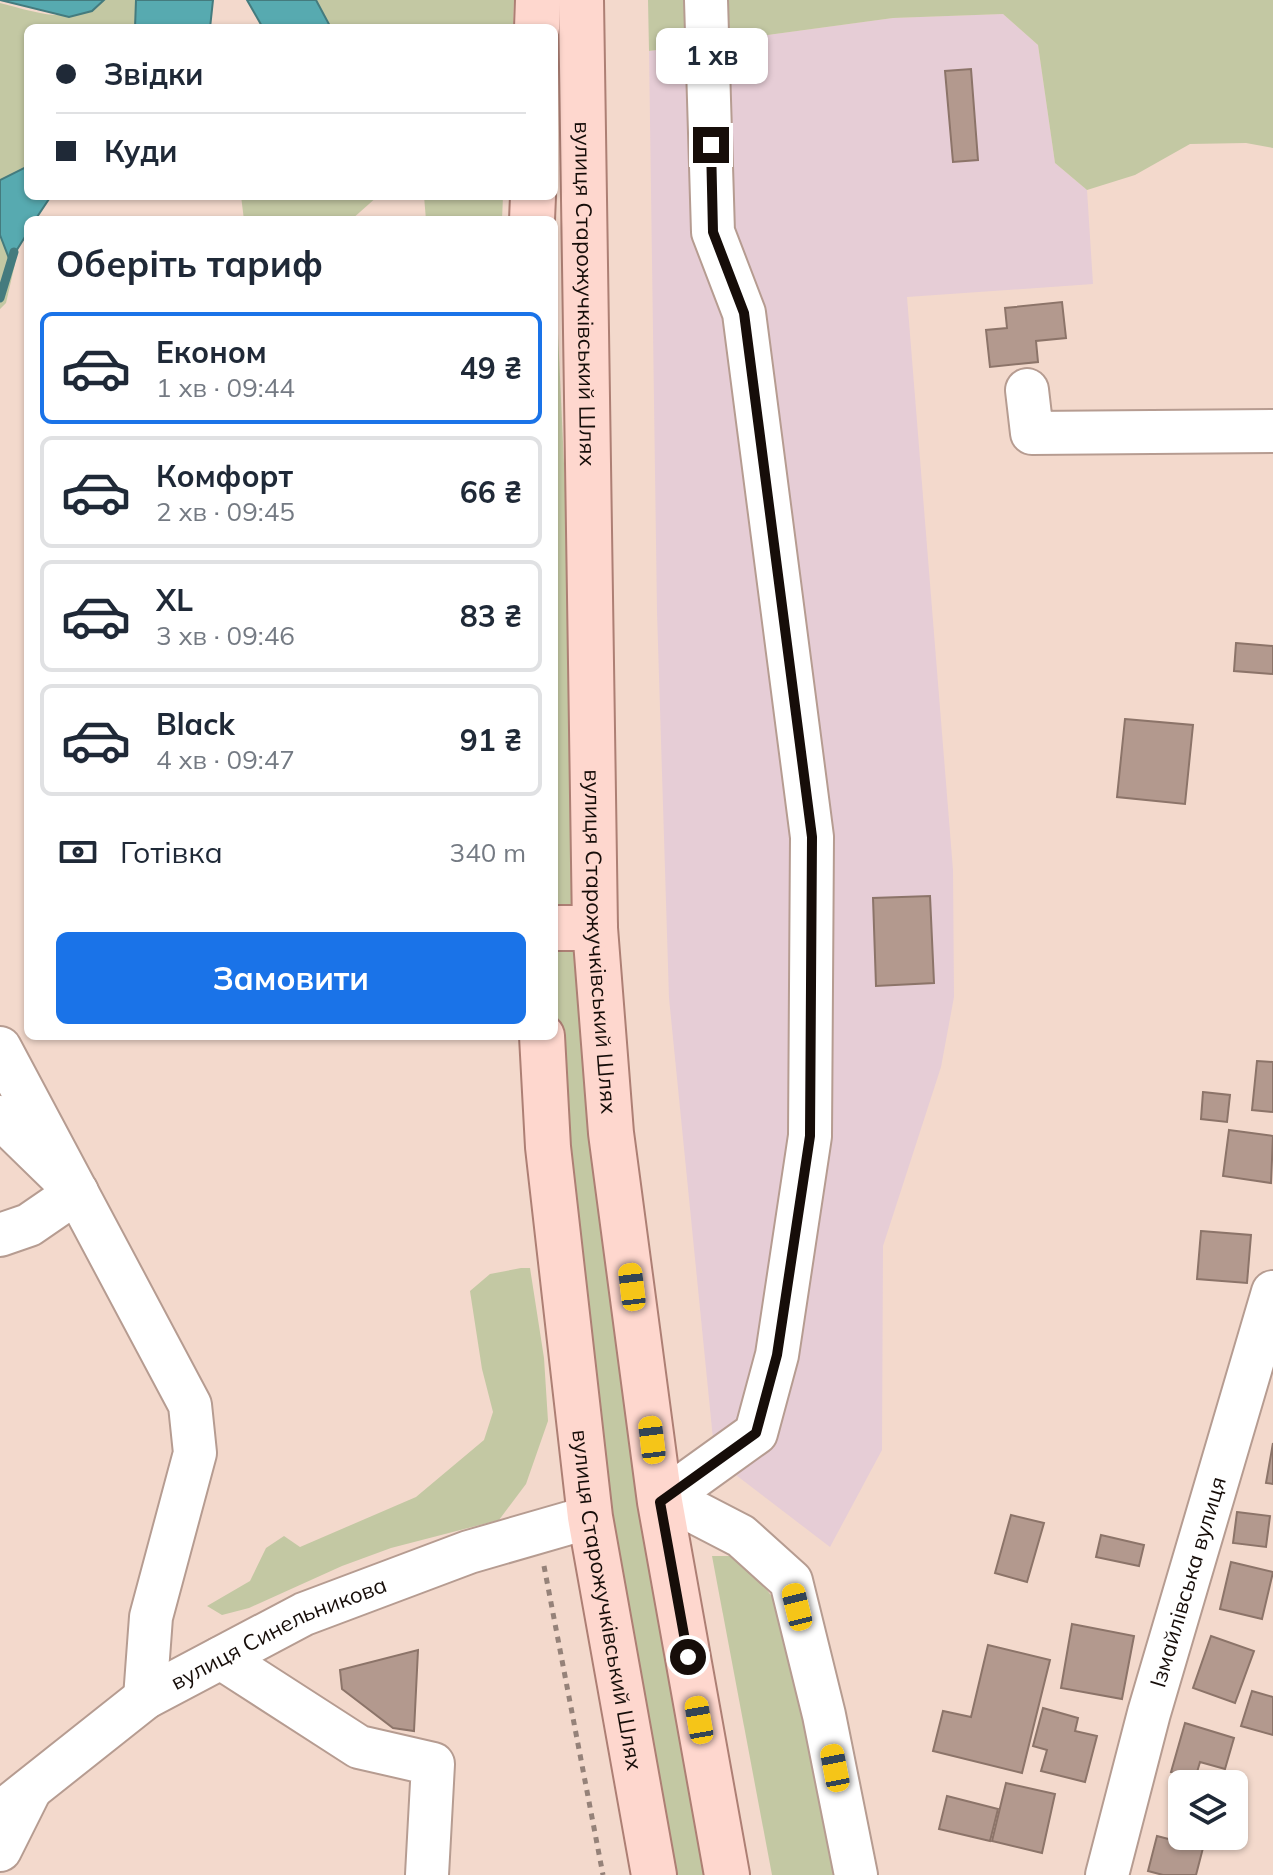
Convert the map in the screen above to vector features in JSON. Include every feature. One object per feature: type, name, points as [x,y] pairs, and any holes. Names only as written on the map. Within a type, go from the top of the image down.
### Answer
[{"type":"main road","points":[[537,24],[538,0]]},
{"type":"main road","name":"вулиця Старожучківський Шлях","points":[[581,0],[575,928],[611,1133],[660,1502],[727,1875]]},
{"type":"main road","name":"вулиця Старожучківський Шлях","points":[[542,1040],[548,1147],[590,1517],[654,1875]]},
{"type":"street","points":[[660,1502],[756,1433],[777,1355],[810,1136],[812,837],[744,313],[713,232],[706,0]]},
{"type":"street","points":[[1027,390],[1032,433],[1273,431]]},
{"type":"street","points":[[0,1048],[190,1405],[195,1453],[151,1617],[145,1698]]},
{"type":"street","points":[[0,1117],[77,1192]]},
{"type":"street","points":[[0,1235],[29,1225],[77,1192]]},
{"type":"street","name":"Ізмайлівська вулиця","points":[[1107,1875],[1149,1713],[1273,1292]]},
{"type":"street","points":[[660,1502],[685,1507],[741,1536],[791,1581],[824,1715],[856,1875]]},
{"type":"street","name":"вулиця Синельникова","points":[[16,1800],[145,1698],[304,1614],[469,1552],[590,1517]]},
{"type":"street","points":[[221,1658],[359,1747],[433,1764],[427,1875]]},
{"type":"street","points":[[0,1850],[16,1800]]},
{"type":"path","points":[[537,1533],[566,1669],[603,1875]]},
{"type":"shaded area","points":[[1003,14],[1038,45],[1055,163],[1087,190],[1093,284],[907,297],[953,870],[954,997],[941,1067],[883,1246],[882,1450],[830,1547],[715,1459],[669,998],[657,612],[649,51],[893,18]]},
{"type":"green space","points":[[104,0],[136,0],[135,24],[24,24],[24,168],[0,180],[0,3],[54,15],[80,13]]},
{"type":"green space","points":[[316,0],[514,0],[513,24],[329,24]]},
{"type":"green space","points":[[648,0],[1273,0],[1273,148],[1246,143],[1190,144],[1135,175],[1087,190],[1055,163],[1038,45],[1003,14],[893,18],[649,51]]},
{"type":"green space","points":[[242,200],[374,200],[356,216],[244,216]]},
{"type":"green space","points":[[424,200],[503,200],[502,216],[426,216]]},
{"type":"green space","points":[[0,235],[10,261],[15,264],[6,303],[0,309]]},
{"type":"green space","points":[[558,333],[584,901],[564,909],[558,905]]},
{"type":"green space","points":[[568,946],[586,954],[710,1875],[672,1875],[609,1518],[566,1151],[558,1018],[558,950]]},
{"type":"green space","points":[[530,1268],[544,1358],[548,1421],[526,1484],[499,1520],[391,1548],[342,1566],[249,1608],[222,1615],[207,1606],[250,1581],[266,1548],[284,1536],[300,1547],[416,1497],[484,1440],[493,1412],[482,1369],[470,1291],[490,1274]]},
{"type":"green space","points":[[712,1556],[730,1556],[757,1576],[775,1601],[809,1736],[833,1875],[772,1875]]},
{"type":"water","points":[[0,0],[104,0],[92,11],[69,17]]},
{"type":"water","points":[[136,0],[213,0],[210,24],[135,24]]},
{"type":"water","points":[[247,0],[316,0],[329,24],[261,24]]},
{"type":"water","points":[[24,168],[24,200],[48,200],[38,216],[24,216],[24,238],[10,261],[0,235],[0,180]]},
{"type":"building","points":[[971,69],[978,160],[953,162],[945,71]]},
{"type":"building","points":[[1062,302],[1066,338],[1036,341],[1038,362],[990,367],[986,330],[1007,328],[1005,308]]},
{"type":"building","points":[[1236,643],[1273,646],[1273,674],[1234,671]]},
{"type":"building","points":[[1125,719],[1193,725],[1185,804],[1117,797]]},
{"type":"building","points":[[930,896],[934,983],[876,986],[873,898]]},
{"type":"building","points":[[1257,1061],[1273,1062],[1273,1112],[1252,1110]]},
{"type":"building","points":[[1203,1092],[1230,1095],[1227,1122],[1201,1119]]},
{"type":"building","points":[[1229,1130],[1273,1136],[1271,1183],[1223,1176]]},
{"type":"building","points":[[1201,1231],[1251,1235],[1247,1283],[1197,1279]]},
{"type":"building","points":[[1273,1443],[1273,1484],[1266,1483]]},
{"type":"building","points":[[1237,1512],[1270,1516],[1266,1547],[1233,1543]]},
{"type":"building","points":[[1011,1515],[1044,1523],[1027,1582],[995,1573]]},
{"type":"building","points":[[1101,1535],[1144,1545],[1139,1566],[1096,1557]]},
{"type":"building","points":[[1231,1562],[1273,1572],[1262,1619],[1220,1609]]},
{"type":"building","points":[[1072,1624],[1134,1636],[1122,1699],[1061,1688]]},
{"type":"building","points":[[1211,1636],[1254,1651],[1235,1703],[1193,1688]]},
{"type":"building","points":[[988,1645],[1050,1660],[1022,1773],[933,1751],[943,1711],[971,1717]]},
{"type":"building","points":[[418,1650],[414,1731],[393,1728],[342,1689],[340,1670]]},
{"type":"building","points":[[1252,1691],[1273,1697],[1273,1735],[1241,1726]]},
{"type":"building","points":[[1043,1708],[1078,1718],[1075,1731],[1097,1736],[1085,1782],[1041,1771],[1047,1750],[1033,1746]]},
{"type":"building","points":[[1185,1723],[1234,1738],[1225,1769],[1200,1762],[1198,1770],[1172,1770]]},
{"type":"building","points":[[1006,1783],[1055,1794],[1042,1853],[992,1841]]},
{"type":"building","points":[[947,1796],[998,1809],[990,1841],[939,1829]]},
{"type":"building","points":[[1157,1836],[1168,1839],[1168,1850],[1202,1850],[1196,1875],[1163,1875],[1148,1871]]},
{"type":"waterway","points":[[0,298],[14,252]]},
{"type":"route","points":[[688,1657],[660,1502],[756,1433],[777,1355],[810,1136],[812,837],[744,313],[713,232],[711,145]]}]
